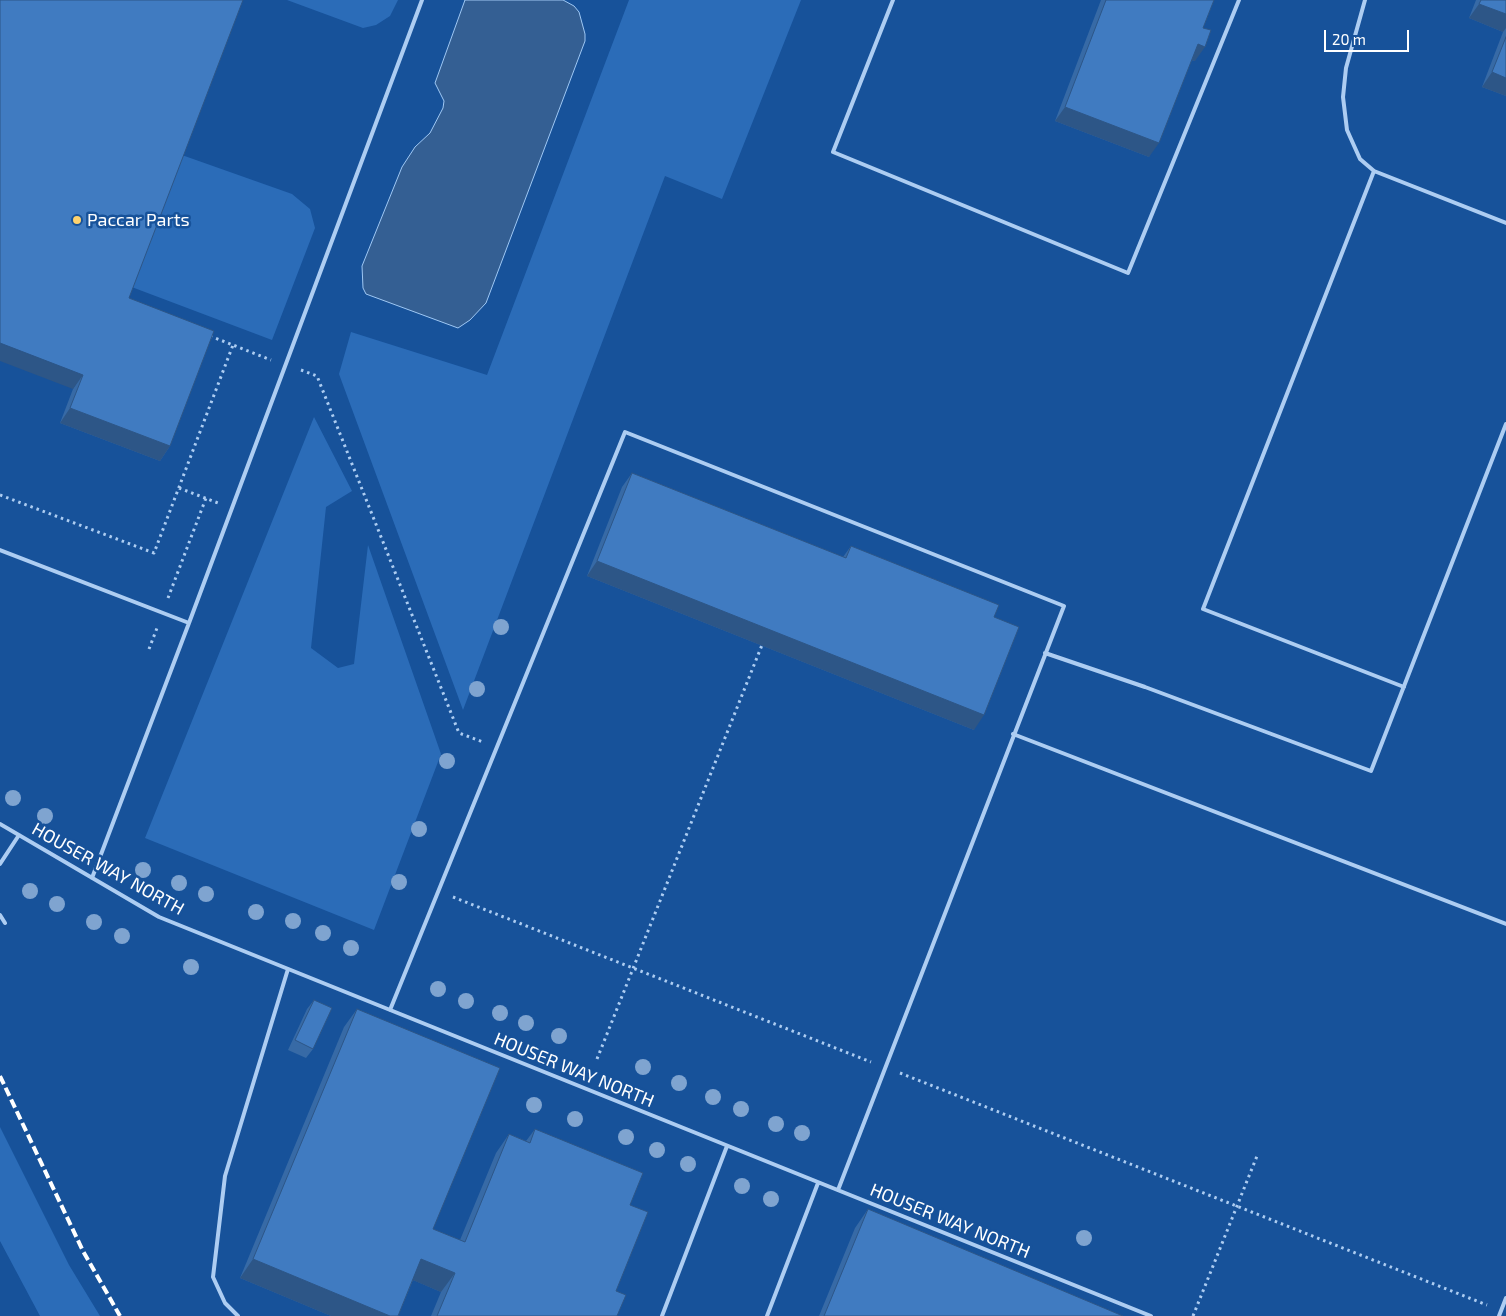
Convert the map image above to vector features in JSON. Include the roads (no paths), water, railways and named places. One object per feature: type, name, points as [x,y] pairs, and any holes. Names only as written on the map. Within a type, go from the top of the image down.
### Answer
[{"type":"lane","points":[[92,878],[422,0]]},
{"type":"lane","points":[[893,0],[833,152],[1128,273],[1238,0]]},
{"type":"lane","points":[[1365,0],[1346,68],[1343,97],[1347,130],[1360,159],[1374,171],[1506,223]]},
{"type":"lane","points":[[1374,171],[1203,609],[1404,688]]},
{"type":"lane","points":[[1045,653],[1144,686],[1371,770],[1506,424]]},
{"type":"lane","points":[[390,1010],[625,432],[1064,606],[838,1190]]},
{"type":"lane","points":[[0,550],[188,624]]},
{"type":"lane","points":[[1013,734],[1506,924]]},
{"type":"lane","name":"HOUSER WAY NORTH","points":[[0,824],[159,917],[1151,1316]]},
{"type":"lane","points":[[0,864],[18,835]]},
{"type":"lane","points":[[0,915],[5,923]]},
{"type":"lane","points":[[238,1316],[225,1303],[213,1277],[225,1176],[288,969]]},
{"type":"lane","points":[[662,1316],[727,1146]]},
{"type":"lane","points":[[767,1316],[818,1183]]},
{"type":"lane","points":[[1499,1316],[1506,1298]]},
{"type":"railway","points":[[0,1076],[83,1251],[120,1316]]},
{"type":"place","name":"Paccar Parts","points":[[77,220]]}]
